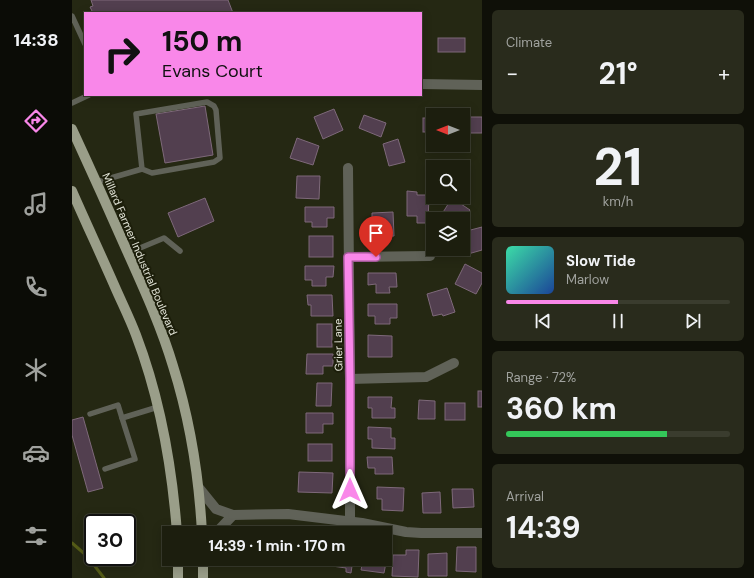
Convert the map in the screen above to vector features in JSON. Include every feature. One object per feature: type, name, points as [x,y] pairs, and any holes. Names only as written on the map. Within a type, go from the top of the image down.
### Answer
[{"type":"main road","name":"Millard Farmer Industrial Boulevard","points":[[72,129],[152,307],[173,366],[189,426],[199,488],[202,526]]},
{"type":"main road","points":[[72,191],[136,334],[151,379],[158,407],[172,483],[176,526]]},
{"type":"main road","points":[[178,566],[178,578]]},
{"type":"main road","points":[[202,578],[203,566]]},
{"type":"street","points":[[422,84],[482,85]]},
{"type":"street","name":"Grier Lane","points":[[348,168],[350,522]]},
{"type":"street","points":[[348,257],[430,256]]},
{"type":"street","points":[[350,379],[426,377],[454,363]]},
{"type":"street","points":[[199,488],[216,509],[233,515],[288,514],[421,533],[482,533]]},
{"type":"street","points":[[223,526],[233,515]]},
{"type":"lane","points":[[72,16],[84,42]]},
{"type":"lane","points":[[72,103],[87,96]]},
{"type":"lane","points":[[96,182],[142,169],[152,173],[214,162],[220,158],[216,110],[214,106],[207,102],[136,114],[142,169]]},
{"type":"lane","points":[[128,253],[164,238],[180,250]]},
{"type":"lane","points":[[90,414],[118,405],[135,460],[105,469]]},
{"type":"lane","points":[[122,418],[158,407]]},
{"type":"building","points":[[91,0],[228,0],[233,12],[92,12],[90,7],[93,6]]},
{"type":"building","points":[[438,38],[465,38],[465,52],[438,52]]},
{"type":"building","points":[[205,106],[213,155],[165,163],[156,114]]},
{"type":"building","points":[[334,109],[343,130],[323,139],[314,117]]},
{"type":"building","points":[[364,115],[386,123],[381,137],[359,128]]},
{"type":"building","points":[[470,117],[482,117],[482,133],[470,133]]},
{"type":"building","points":[[423,118],[426,118],[426,132],[423,132]]},
{"type":"building","points":[[297,138],[319,146],[313,165],[290,158]]},
{"type":"building","points":[[398,139],[405,162],[389,166],[383,144]]},
{"type":"building","points":[[297,176],[320,176],[319,199],[296,198]]},
{"type":"building","points":[[407,191],[417,192],[417,195],[426,195],[426,204],[429,204],[428,212],[426,212],[426,223],[417,223],[417,216],[407,216]]},
{"type":"building","points":[[205,198],[214,221],[178,237],[168,213]]},
{"type":"building","points":[[448,204],[461,204],[470,210],[469,212],[443,212]]},
{"type":"building","points":[[305,207],[334,207],[334,218],[327,218],[327,227],[312,227],[312,222],[305,222]]},
{"type":"building","points":[[393,212],[394,236],[372,237],[372,213]]},
{"type":"building","points":[[482,227],[482,250],[470,253],[470,230]]},
{"type":"building","points":[[309,236],[333,236],[333,257],[309,257]]},
{"type":"building","points":[[465,264],[482,273],[482,283],[476,294],[455,284]]},
{"type":"building","points":[[305,266],[334,266],[333,277],[326,277],[326,286],[312,286],[312,280],[305,280]]},
{"type":"building","points":[[368,273],[396,273],[397,287],[389,287],[390,293],[376,293],[376,284],[368,285]]},
{"type":"building","points":[[447,288],[455,312],[443,316],[442,314],[433,316],[427,294]]},
{"type":"building","points":[[307,295],[332,295],[333,316],[311,316],[311,305],[308,305]]},
{"type":"building","points":[[368,304],[397,304],[397,318],[390,318],[390,324],[375,324],[375,316],[368,316]]},
{"type":"building","points":[[317,324],[332,324],[332,347],[317,347]]},
{"type":"building","points":[[368,335],[392,336],[392,357],[368,357]]},
{"type":"building","points":[[307,354],[333,354],[333,366],[323,366],[323,374],[306,374]]},
{"type":"building","points":[[317,383],[332,383],[331,406],[316,406]]},
{"type":"building","points":[[478,391],[482,391],[482,407],[478,407]]},
{"type":"building","points":[[368,397],[392,397],[391,408],[395,408],[395,418],[372,418],[372,408],[368,408]]},
{"type":"building","points":[[419,400],[435,401],[435,419],[418,419]]},
{"type":"building","points":[[445,403],[465,403],[465,420],[445,420]]},
{"type":"building","points":[[306,413],[333,413],[333,424],[323,424],[323,433],[306,433]]},
{"type":"building","points":[[83,417],[103,488],[88,492],[72,435],[72,420]]},
{"type":"building","points":[[368,427],[391,428],[391,438],[395,438],[395,449],[372,448],[372,439],[368,439]]},
{"type":"building","points":[[308,444],[332,444],[332,461],[308,461]]},
{"type":"building","points":[[367,457],[392,457],[393,474],[375,474],[375,468],[368,468]]},
{"type":"building","points":[[299,472],[333,473],[332,493],[298,492]]},
{"type":"building","points":[[377,487],[404,488],[403,511],[382,510],[382,499],[377,499]]},
{"type":"building","points":[[452,489],[473,489],[474,507],[453,508]]},
{"type":"building","points":[[440,492],[441,513],[423,513],[422,493]]},
{"type":"building","points":[[457,547],[476,547],[476,572],[456,571]]},
{"type":"building","points":[[406,550],[419,550],[418,577],[392,576],[393,555],[406,555]]},
{"type":"building","points":[[447,553],[447,576],[428,576],[428,554]]},
{"type":"building","points":[[332,566],[352,566],[351,573],[346,572],[346,568]]},
{"type":"building","points":[[362,566],[385,566],[384,573],[361,570]]},
{"type":"waterway","points":[[72,543],[87,556],[104,578]]},
{"type":"route","points":[[350,490],[348,257],[376,257]]}]
